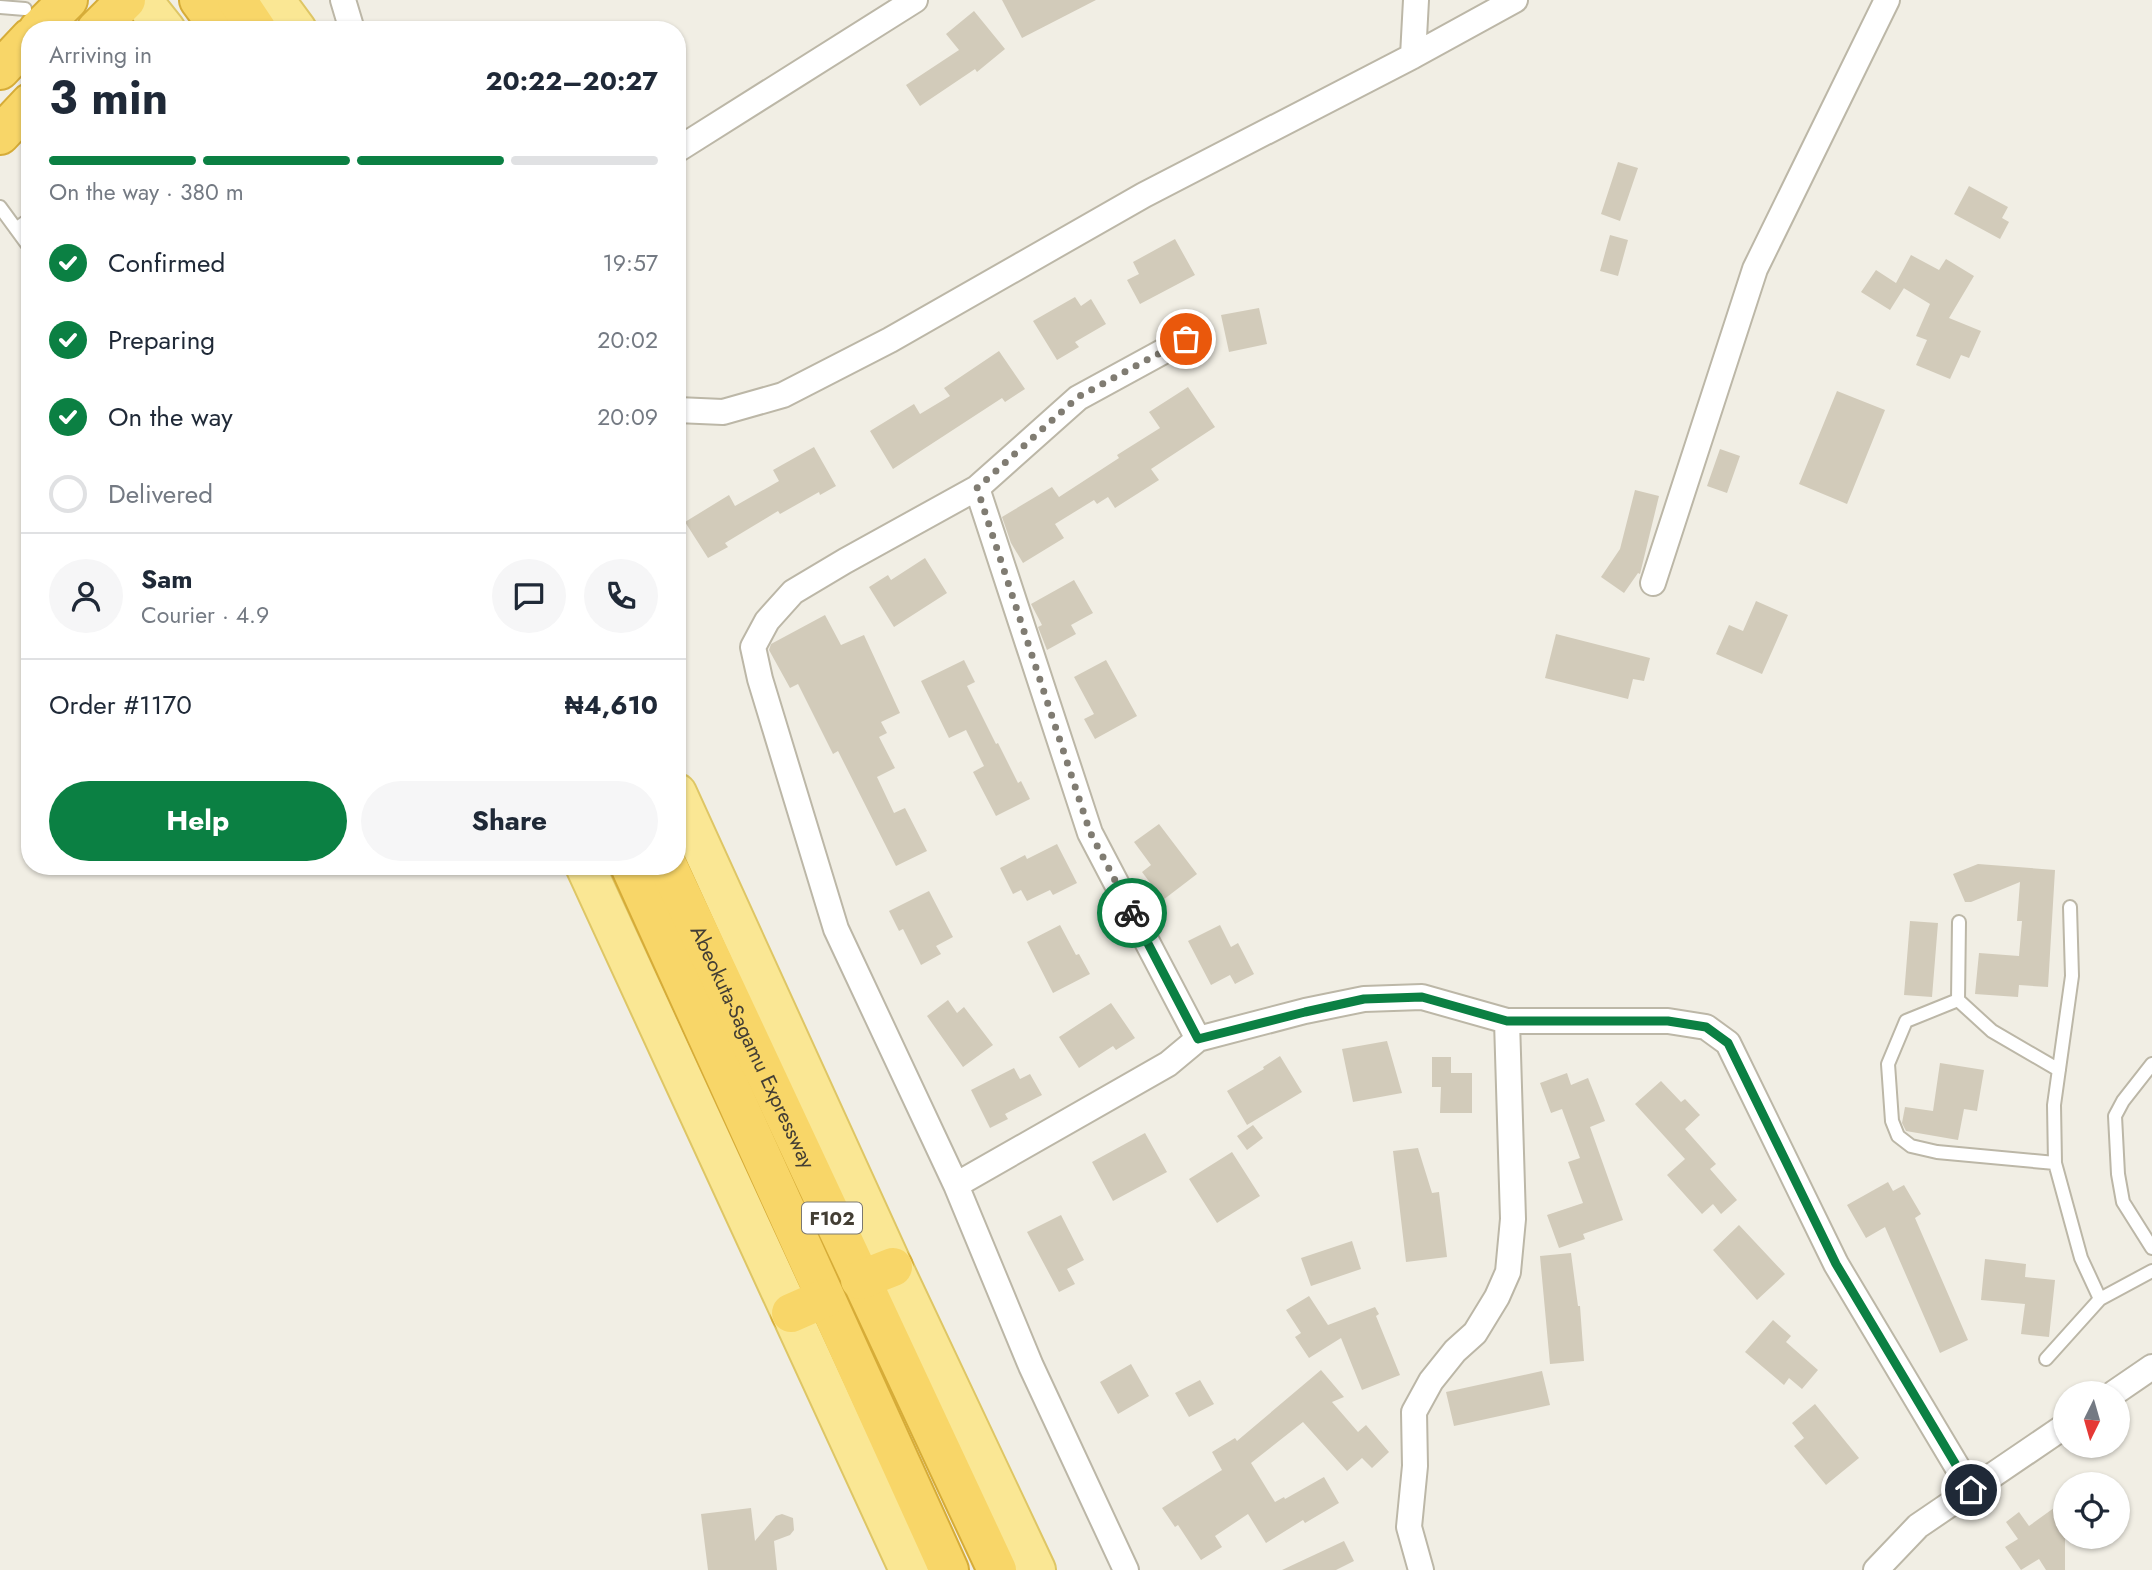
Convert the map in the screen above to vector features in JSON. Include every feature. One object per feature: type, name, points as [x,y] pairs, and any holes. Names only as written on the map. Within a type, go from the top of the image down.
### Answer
[{"type":"highway","points":[[24,21],[68,0]]},
{"type":"highway","points":[[105,21],[126,0]]},
{"type":"highway","points":[[199,0],[214,21]]},
{"type":"highway","points":[[237,0],[251,21]]},
{"type":"highway","points":[[0,70],[21,27]]},
{"type":"highway","name":"Abeokuta-Sagamu Expressway","points":[[635,875],[808,1305],[949,1570]]},
{"type":"highway","name":"Abeokuta-Sagamu Expressway","points":[[673,875],[877,1273],[997,1570]]},
{"type":"main road","points":[[142,0],[159,21]]},
{"type":"main road","points":[[275,0],[290,21]]},
{"type":"main road","points":[[686,815],[877,1273],[1035,1570]]},
{"type":"main road","points":[[590,875],[808,1305],[909,1570]]},
{"type":"street","points":[[343,0],[349,21]]},
{"type":"street","points":[[686,144],[915,0]]},
{"type":"street","points":[[1413,56],[1416,0]]},
{"type":"street","points":[[686,410],[723,412],[783,395],[890,340],[1144,195],[1516,0]]},
{"type":"street","points":[[1653,583],[1755,269],[1886,0]]},
{"type":"street","points":[[1126,1570],[1031,1366],[956,1185],[836,929],[760,679],[753,647],[767,621],[793,592],[977,488],[1078,397],[1186,339]]},
{"type":"street","points":[[977,488],[1090,832],[1198,1039]]},
{"type":"street","points":[[956,1185],[1168,1063],[1198,1039],[1364,999],[1422,997],[1507,1021],[1668,1021],[1706,1027],[1728,1043],[1836,1264],[1971,1490]]},
{"type":"street","points":[[1421,1570],[1409,1527],[1415,1466],[1414,1412],[1431,1381],[1455,1351],[1475,1333],[1497,1297],[1508,1272],[1513,1219],[1507,1021]]},
{"type":"street","points":[[2130,1382],[2152,1367]]},
{"type":"street","points":[[1876,1570],[1917,1526],[2053,1434]]},
{"type":"lane","points":[[0,207],[21,236]]},
{"type":"lane","points":[[16,229],[21,225]]},
{"type":"lane","points":[[2070,907],[2072,976],[2054,1105],[2055,1163],[2081,1258],[2101,1299]]},
{"type":"lane","points":[[1958,922],[1958,1000],[1992,1031],[2059,1070]]},
{"type":"lane","points":[[1958,1000],[1906,1021],[1888,1063],[1892,1121],[1898,1136],[1910,1146],[1937,1152],[2055,1163]]},
{"type":"lane","points":[[2152,1064],[2123,1101],[2115,1116],[2118,1174],[2123,1202],[2152,1248]]},
{"type":"lane","points":[[2046,1359],[2101,1299],[2152,1271]]},
{"type":"building","points":[[1002,0],[1096,0],[1022,38]]},
{"type":"building","points":[[974,11],[1005,49],[977,72],[975,69],[920,106],[906,85],[959,50],[946,34]]},
{"type":"building","points":[[1618,162],[1638,168],[1620,221],[1601,214]]},
{"type":"building","points":[[1969,186],[2008,207],[2002,218],[2009,222],[2000,239],[1954,214]]},
{"type":"building","points":[[1610,235],[1628,240],[1618,276],[1600,271]]},
{"type":"building","points":[[1175,239],[1195,275],[1140,304],[1127,280],[1139,274],[1133,262]]},
{"type":"building","points":[[1911,255],[1939,270],[1946,259],[1974,276],[1949,318],[1981,331],[1969,358],[1961,355],[1950,379],[1916,365],[1927,340],[1916,336],[1930,304],[1904,288],[1890,310],[1861,292],[1876,270],[1896,283]]},
{"type":"building","points":[[1075,297],[1081,306],[1091,299],[1106,324],[1075,342],[1079,347],[1057,360],[1033,321]]},
{"type":"building","points":[[1259,308],[1267,344],[1229,352],[1221,315]]},
{"type":"building","points":[[999,351],[1025,389],[1005,402],[1002,398],[893,469],[870,431],[914,404],[920,414],[950,396],[944,388]]},
{"type":"building","points":[[1188,387],[1215,427],[1151,469],[1159,480],[1115,508],[1108,497],[1097,504],[1094,500],[1055,524],[1064,538],[1023,563],[1011,543],[1002,517],[1052,487],[1059,497],[1119,458],[1117,455],[1160,428],[1149,412]]},
{"type":"building","points":[[1837,391],[1885,410],[1847,504],[1799,484]]},
{"type":"building","points":[[814,447],[836,486],[820,495],[819,492],[780,514],[778,511],[725,543],[728,547],[708,558],[686,521],[729,495],[735,506],[779,481],[773,470]]},
{"type":"building","points":[[1720,449],[1740,456],[1727,493],[1707,486]]},
{"type":"building","points":[[1635,490],[1659,496],[1640,574],[1638,573],[1624,593],[1601,577],[1620,549]]},
{"type":"building","points":[[925,558],[947,593],[894,627],[869,587],[888,575],[891,580]]},
{"type":"building","points":[[1074,580],[1093,613],[1071,625],[1076,634],[1047,650],[1038,627],[1042,625],[1031,604]]},
{"type":"building","points":[[1756,601],[1788,615],[1762,674],[1716,654],[1729,625],[1743,631]]},
{"type":"building","points":[[825,615],[841,645],[864,635],[900,713],[881,722],[887,733],[879,737],[895,768],[877,777],[894,813],[905,808],[927,851],[896,866],[838,751],[833,754],[798,684],[790,688],[769,650],[771,644]]},
{"type":"building","points":[[1556,634],[1650,658],[1644,681],[1633,679],[1628,699],[1545,678]]},
{"type":"building","points":[[964,660],[975,682],[967,686],[996,744],[998,743],[1018,783],[1021,781],[1030,799],[996,816],[973,772],[984,766],[966,730],[949,738],[921,681]]},
{"type":"building","points":[[1106,660],[1137,716],[1095,739],[1084,719],[1094,714],[1074,677]]},
{"type":"building","points":[[1159,824],[1197,874],[1163,900],[1142,872],[1151,865],[1134,842]]},
{"type":"building","points":[[1057,844],[1077,883],[1053,895],[1050,890],[1027,901],[1021,890],[1013,894],[1000,868],[1025,855],[1027,859]]},
{"type":"building","points":[[1978,864],[2055,870],[2048,987],[2019,985],[2018,997],[1975,994],[1979,953],[2019,956],[2022,921],[2017,921],[2020,882],[1965,902],[1953,874]]},
{"type":"building","points":[[929,891],[953,937],[936,946],[941,954],[921,965],[903,929],[899,931],[889,911]]},
{"type":"building","points":[[1910,921],[1938,923],[1932,997],[1904,995]]},
{"type":"building","points":[[1060,925],[1090,974],[1053,993],[1027,942]]},
{"type":"building","points":[[1220,925],[1231,947],[1238,943],[1254,974],[1235,984],[1230,975],[1211,985],[1188,941]]},
{"type":"building","points":[[948,1000],[957,1013],[964,1007],[993,1045],[963,1067],[927,1016]]},
{"type":"building","points":[[1111,1003],[1135,1038],[1116,1050],[1113,1046],[1079,1068],[1059,1037]]},
{"type":"building","points":[[1387,1041],[1402,1093],[1353,1102],[1342,1049]]},
{"type":"building","points":[[1280,1056],[1302,1092],[1247,1125],[1227,1091]]},
{"type":"building","points":[[1432,1057],[1451,1057],[1451,1073],[1472,1073],[1472,1113],[1440,1113],[1441,1087],[1432,1087]]},
{"type":"building","points":[[1940,1063],[1984,1070],[1977,1111],[1964,1109],[1958,1140],[1906,1131],[1902,1123],[1905,1107],[1933,1111]]},
{"type":"building","points":[[1014,1068],[1020,1079],[1030,1074],[1042,1095],[1005,1114],[1008,1119],[990,1128],[971,1090]]},
{"type":"building","points":[[1567,1073],[1571,1085],[1588,1078],[1605,1121],[1590,1127],[1623,1220],[1583,1234],[1585,1239],[1559,1248],[1547,1215],[1583,1203],[1568,1162],[1580,1158],[1562,1109],[1551,1113],[1540,1083]]},
{"type":"building","points":[[1661,1081],[1681,1102],[1685,1099],[1700,1115],[1685,1129],[1716,1164],[1710,1169],[1737,1200],[1721,1214],[1713,1204],[1702,1214],[1667,1175],[1685,1159],[1635,1104]]},
{"type":"building","points":[[1253,1125],[1263,1138],[1247,1150],[1237,1136]]},
{"type":"building","points":[[1145,1133],[1167,1172],[1113,1201],[1092,1162]]},
{"type":"building","points":[[1418,1148],[1432,1193],[1439,1192],[1447,1257],[1406,1262],[1393,1151]]},
{"type":"building","points":[[1232,1152],[1260,1196],[1217,1223],[1189,1179]]},
{"type":"building","points":[[1888,1182],[1893,1191],[1904,1185],[1921,1214],[1915,1218],[1968,1340],[1940,1353],[1885,1227],[1866,1238],[1847,1205]]},
{"type":"building","points":[[1061,1215],[1084,1260],[1067,1269],[1075,1284],[1059,1292],[1027,1232]]},
{"type":"building","points":[[1739,1225],[1785,1274],[1757,1300],[1713,1250]]},
{"type":"building","points":[[1352,1241],[1361,1269],[1311,1286],[1301,1258]]},
{"type":"building","points":[[1571,1253],[1580,1306],[1584,1361],[1550,1364],[1540,1256]]},
{"type":"building","points":[[1985,1259],[2026,1264],[2025,1277],[2055,1280],[2049,1337],[2021,1334],[2025,1304],[1981,1300]]},
{"type":"building","points":[[1309,1296],[1328,1325],[1375,1307],[1379,1314],[1376,1316],[1400,1375],[1362,1390],[1341,1338],[1309,1358],[1295,1337],[1301,1333],[1286,1310]]},
{"type":"building","points":[[1773,1320],[1791,1336],[1786,1342],[1818,1370],[1802,1389],[1789,1378],[1784,1385],[1745,1352]]},
{"type":"building","points":[[1131,1364],[1149,1396],[1118,1414],[1100,1382]]},
{"type":"building","points":[[1321,1370],[1344,1397],[1332,1402],[1358,1432],[1366,1425],[1389,1452],[1372,1468],[1362,1458],[1347,1471],[1303,1422],[1251,1463],[1275,1502],[1324,1477],[1339,1503],[1305,1523],[1303,1520],[1266,1543],[1248,1514],[1215,1536],[1222,1547],[1201,1560],[1178,1525],[1175,1527],[1162,1508],[1222,1470],[1212,1452],[1235,1438],[1237,1441]]},
{"type":"building","points":[[1542,1371],[1550,1405],[1454,1426],[1446,1392]]},
{"type":"building","points":[[1200,1380],[1214,1404],[1189,1417],[1175,1393]]},
{"type":"building","points":[[1815,1404],[1859,1458],[1826,1485],[1794,1446],[1804,1438],[1792,1423]]},
{"type":"building","points":[[751,1508],[755,1541],[776,1516],[782,1514],[793,1518],[794,1530],[790,1535],[774,1541],[777,1570],[708,1570],[701,1514]]},
{"type":"building","points":[[2053,1509],[2053,1549],[2065,1549],[2065,1570],[2046,1570],[2039,1559],[2021,1570],[2005,1547],[2018,1539],[2006,1522],[2019,1512],[2029,1526]]},
{"type":"building","points":[[1344,1541],[1354,1561],[1336,1570],[1282,1570]]},
{"type":"way so far","points":[[1132,913],[1090,832],[977,488],[1078,397],[1186,339]]},
{"type":"route","points":[[1132,913],[1198,1039],[1364,999],[1422,997],[1507,1021],[1668,1021],[1706,1027],[1728,1043],[1836,1264],[1971,1490]]}]
